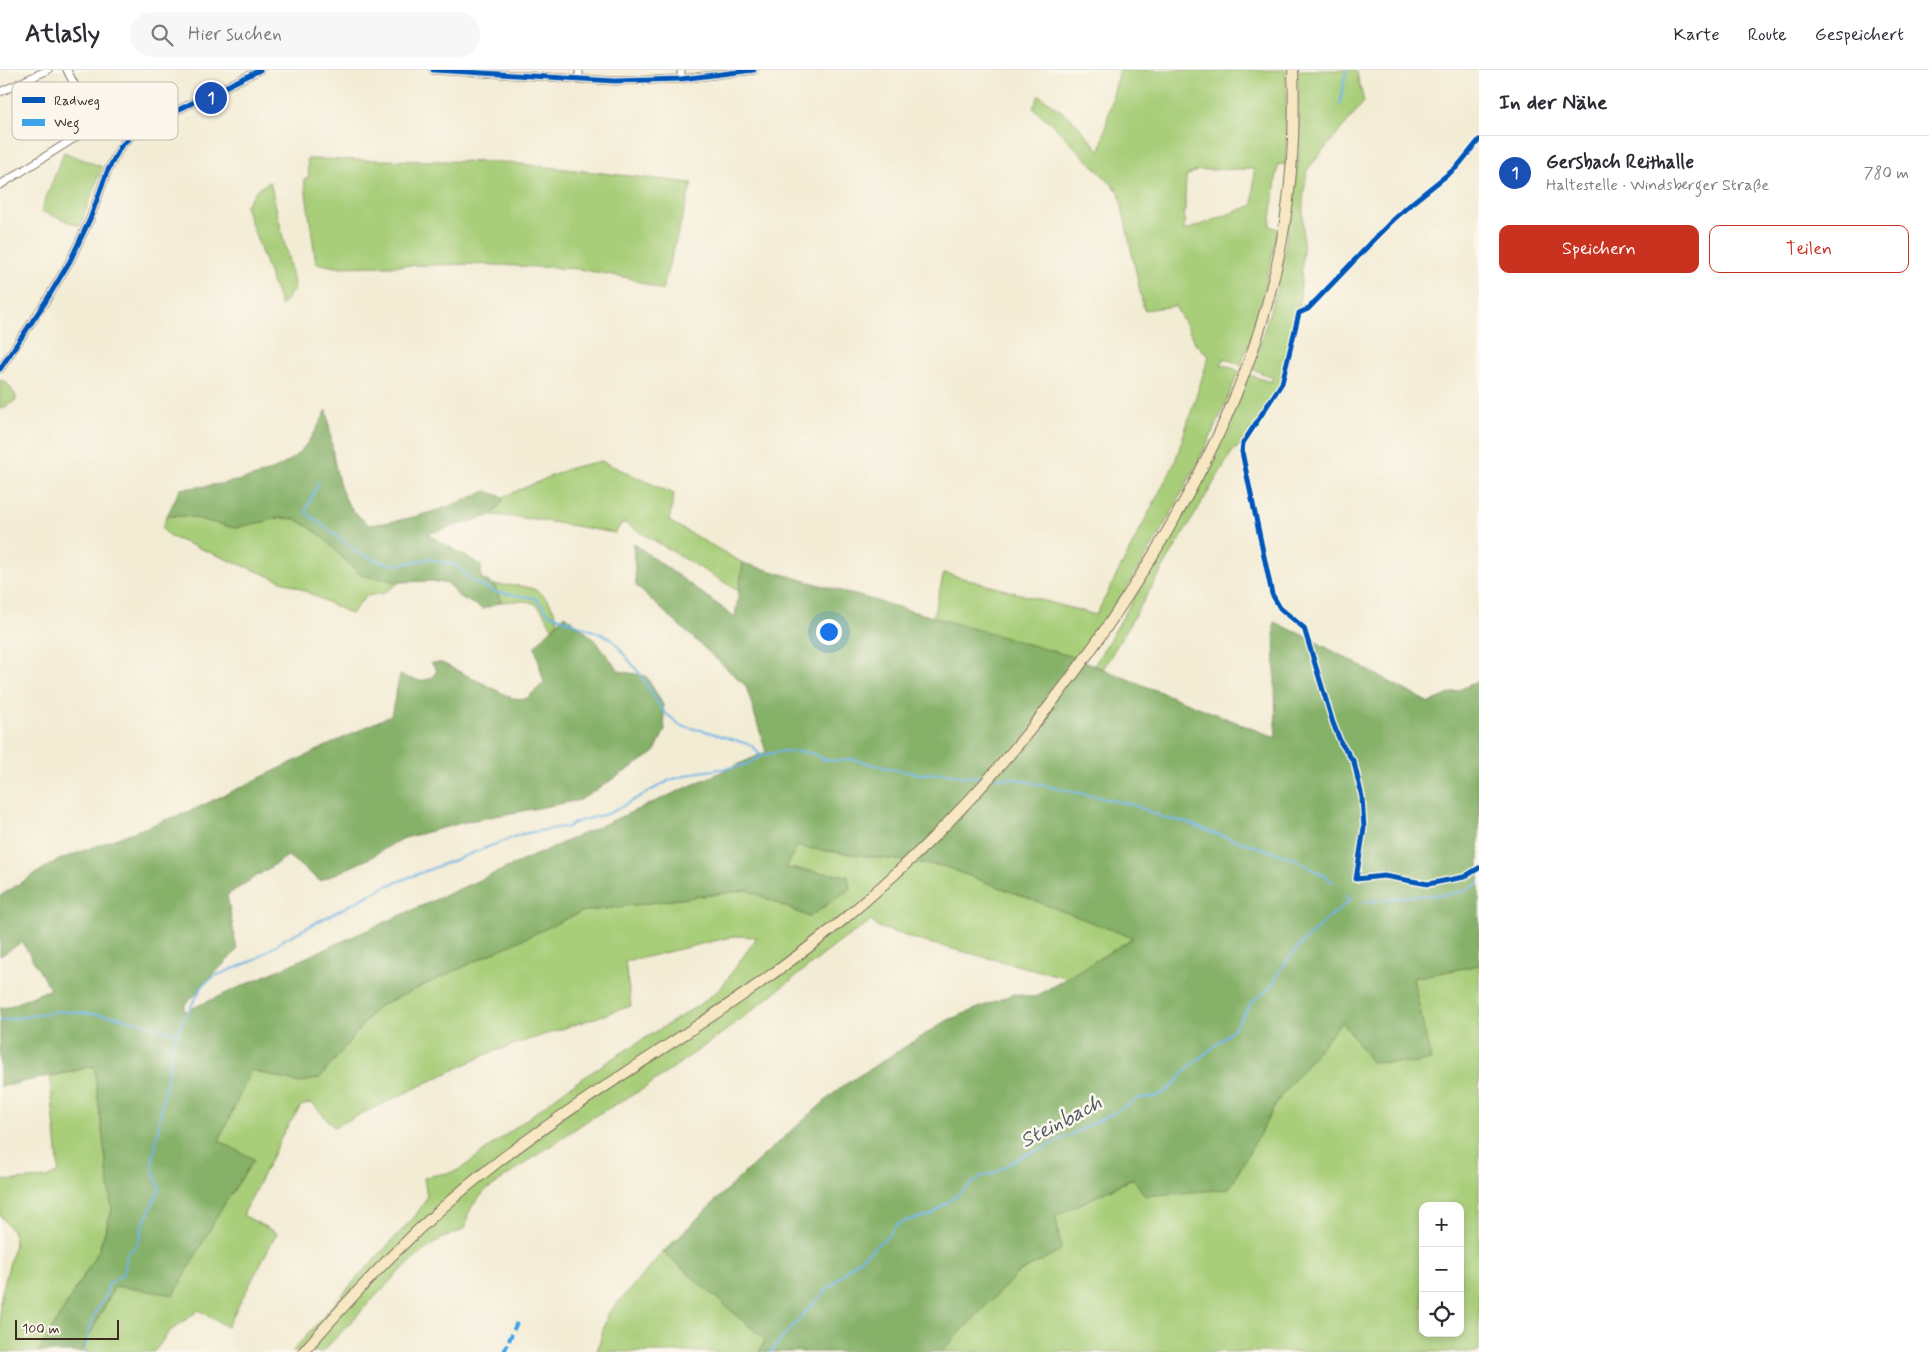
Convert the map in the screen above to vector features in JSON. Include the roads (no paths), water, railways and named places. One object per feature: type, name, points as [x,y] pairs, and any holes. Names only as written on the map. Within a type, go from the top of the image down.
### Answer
[{"type":"main road","points":[[303,1352],[388,1259],[423,1225],[486,1171],[547,1126],[750,991],[836,926],[890,879],[972,798],[1034,727],[1092,649],[1128,596],[1178,512],[1220,432],[1248,363],[1271,292],[1285,221],[1293,145],[1293,70]]},
{"type":"street","points":[[22,82],[48,70]]},
{"type":"street","points":[[67,70],[73,82]]},
{"type":"street","points":[[178,110],[260,70]]},
{"type":"street","points":[[433,70],[615,81],[681,79],[754,70]]},
{"type":"street","points":[[579,70],[579,80]]},
{"type":"street","points":[[681,70],[681,79]]},
{"type":"street","points":[[0,92],[12,86]]},
{"type":"street","points":[[0,185],[71,140]]},
{"type":"street","points":[[0,369],[70,262],[90,219],[112,160],[127,140]]},
{"type":"waterway","points":[[1340,104],[1346,70]]},
{"type":"waterway","points":[[319,482],[305,512],[359,553],[380,562],[398,565],[429,559],[455,565],[474,582],[495,592],[535,598],[550,614],[611,638],[640,674],[663,711],[681,726],[751,745],[761,756]]},
{"type":"waterway","points":[[84,1352],[95,1313],[105,1298],[108,1285],[124,1273],[127,1253],[135,1248],[141,1236],[141,1228],[160,1189],[152,1166],[173,1041],[204,984],[215,976],[255,960],[285,939],[384,887],[522,834],[562,827],[567,828],[573,823],[610,813],[670,780],[699,772],[736,767],[747,764],[763,755],[785,751],[805,752],[825,760],[840,761],[851,759],[920,774],[948,773],[960,776],[984,777]]},
{"type":"waterway","points":[[994,778],[1010,778],[1134,805],[1166,819],[1183,821],[1210,832],[1296,859],[1333,882]]},
{"type":"waterway","name":"Steinbach","points":[[1363,902],[1414,896],[1444,895],[1468,890],[1479,883]]},
{"type":"waterway","name":"Steinbach","points":[[770,1352],[810,1307],[849,1268],[889,1235],[895,1226],[902,1222],[931,1215],[982,1176],[993,1174],[1024,1155],[1044,1148],[1110,1115],[1139,1098],[1155,1097],[1168,1090],[1182,1073],[1236,1026],[1252,1002],[1271,987],[1282,967],[1302,943],[1327,919],[1351,900],[1345,895]]},
{"type":"waterway","points":[[0,1021],[60,1011],[114,1016],[177,1033]]},
{"type":"place","name":"Gersbach Reithalle","points":[[211,98]]}]
